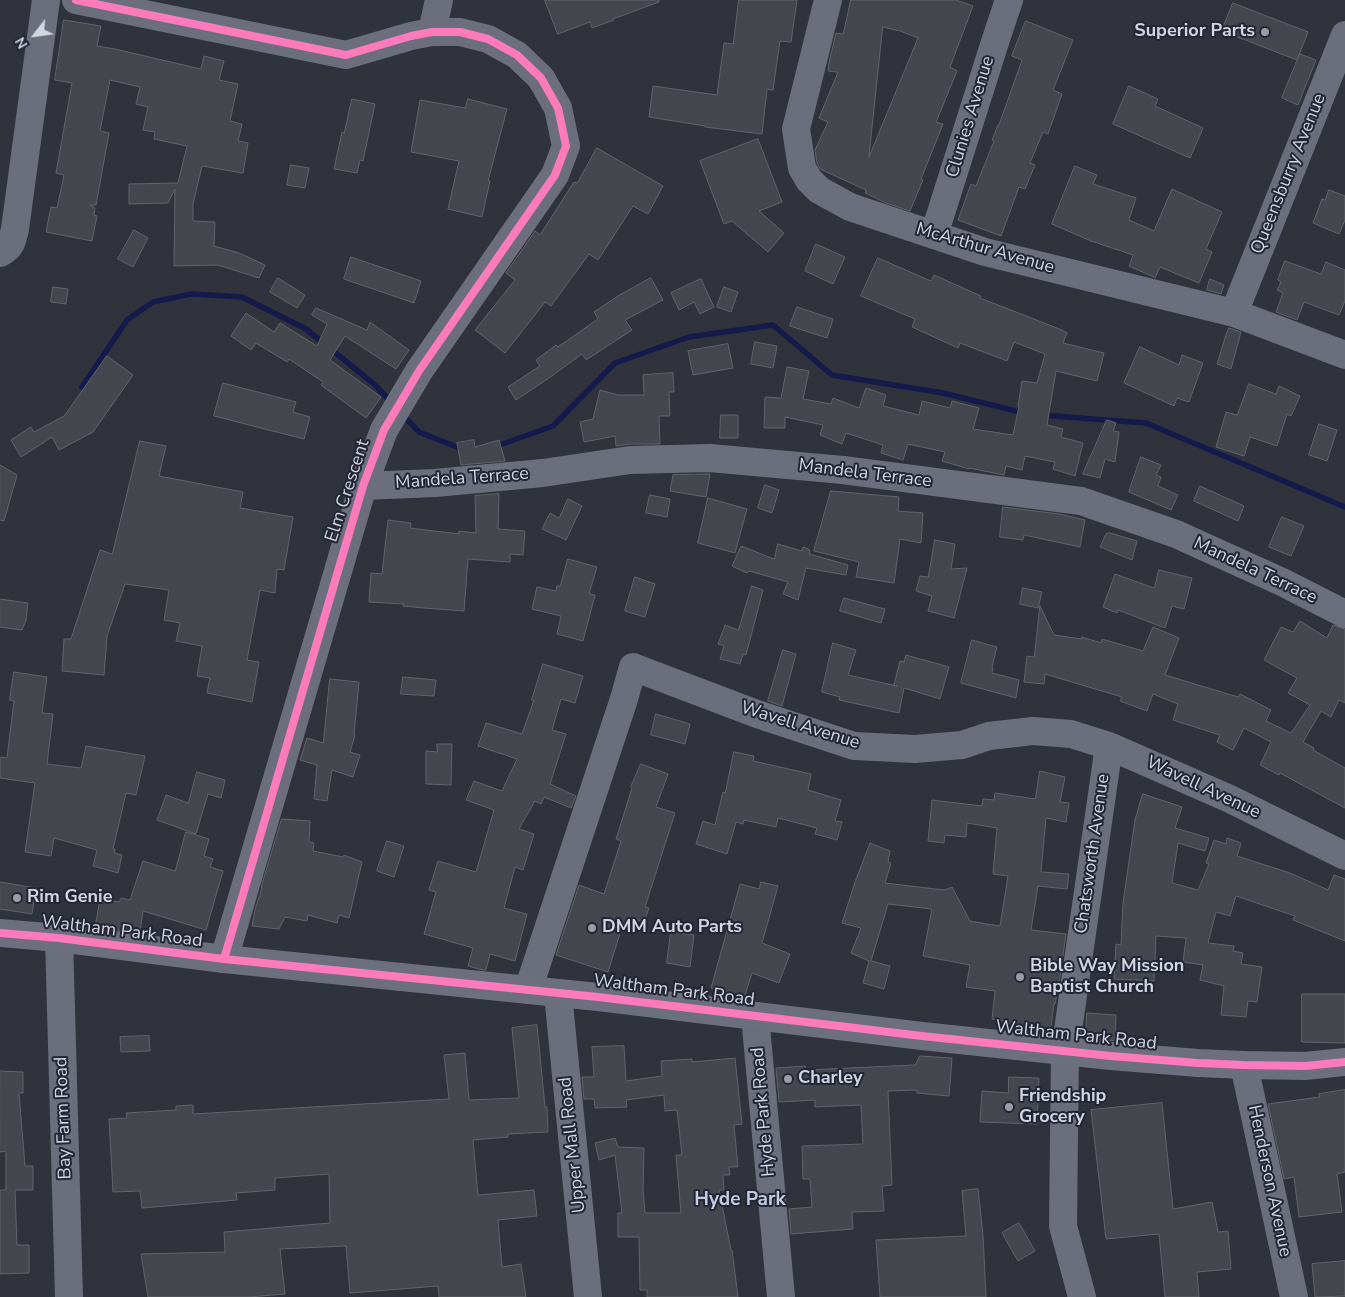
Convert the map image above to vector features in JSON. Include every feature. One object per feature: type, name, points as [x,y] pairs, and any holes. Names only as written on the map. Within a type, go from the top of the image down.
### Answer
[{"type":"main road","name":"Waltham Park Road","points":[[0,933],[59,938],[224,959],[598,997],[1065,1051],[1198,1063],[1244,1065],[1305,1066],[1345,1062]]},
{"type":"street","points":[[0,253],[7,249],[13,239],[46,0]]},
{"type":"street","name":"Elm Crescent","points":[[76,0],[346,56],[412,36],[432,32],[460,32],[488,39],[517,55],[541,78],[558,108],[566,146],[555,176],[419,371],[384,430],[363,486],[224,959]]},
{"type":"street","points":[[432,32],[439,0]]},
{"type":"street","name":"McArthur Avenue","points":[[828,0],[796,129],[802,168],[809,180],[819,190],[850,206],[984,252],[1234,313],[1345,355]]},
{"type":"street","name":"Clunies Avenue","points":[[934,235],[994,42],[1009,0]]},
{"type":"street","name":"Queensburry Avenue","points":[[1234,313],[1345,35]]},
{"type":"street","name":"Mandela Terrace","points":[[363,486],[435,483],[543,473],[630,460],[710,458],[843,470],[1081,501],[1176,534],[1282,582],[1345,614]]},
{"type":"street","name":"Wavell Avenue","points":[[528,990],[633,667],[757,714],[854,746],[915,749],[962,745],[989,736],[1033,731],[1071,734],[1109,746],[1230,799],[1345,856]]},
{"type":"street","name":"Chatsworth Avenue","points":[[1082,1297],[1063,1226],[1065,1051],[1109,746]]},
{"type":"street","name":"Bay Farm Road","points":[[59,938],[69,1297]]},
{"type":"street","name":"Upper Mall Road","points":[[558,994],[588,1297]]},
{"type":"street","name":"Hyde Park Road","points":[[755,1016],[780,1297]]},
{"type":"street","name":"Henderson Avenue","points":[[1244,1065],[1294,1297]]},
{"type":"building","points":[[545,0],[659,0],[659,2],[592,28],[590,22],[558,34]]},
{"type":"building","points":[[739,0],[797,0],[791,42],[780,41],[773,90],[767,89],[762,134],[705,127],[649,117],[653,86],[717,95],[724,43],[733,44]]},
{"type":"building","points":[[851,0],[956,0],[973,6],[950,67],[957,71],[936,122],[943,124],[910,211],[865,193],[866,190],[820,169],[817,163],[815,150],[828,122],[819,118],[838,72],[828,71],[829,63],[836,33],[843,34]],"holes":[[[883,27],[918,38],[869,157]]]},
{"type":"building","name":"Superior Parts","points":[[1233,3],[1308,32],[1297,60],[1222,31]]},
{"type":"building","points":[[64,20],[101,26],[97,46],[201,69],[204,56],[224,61],[219,80],[238,84],[230,121],[242,124],[238,141],[248,143],[243,173],[202,166],[193,204],[193,221],[215,222],[214,246],[239,253],[265,265],[259,278],[218,265],[174,266],[175,189],[168,203],[129,204],[129,184],[178,183],[187,146],[154,139],[155,132],[143,130],[148,107],[136,104],[140,87],[110,80],[100,131],[109,133],[96,205],[90,205],[95,208],[94,215],[97,216],[92,241],[46,232],[51,207],[57,208],[64,175],[56,173],[72,83],[55,80]]},
{"type":"building","points":[[1026,21],[1073,40],[1053,90],[1062,94],[1048,134],[1043,132],[1030,163],[1035,165],[1025,189],[1019,187],[1001,236],[958,220],[971,184],[976,186],[994,141],[992,140],[1022,60],[1012,56]]},
{"type":"building","points":[[1300,54],[1316,60],[1298,105],[1282,98]]},
{"type":"building","points":[[1129,86],[1158,99],[1155,106],[1203,128],[1190,158],[1113,124]]},
{"type":"building","points":[[352,99],[375,104],[363,161],[360,160],[357,173],[334,169]]},
{"type":"building","points":[[468,99],[507,109],[488,181],[490,181],[482,217],[448,209],[459,161],[411,152],[420,100],[465,108]]},
{"type":"building","points":[[758,139],[782,202],[759,211],[784,233],[768,252],[732,221],[724,224],[700,161]]},
{"type":"building","points":[[597,148],[663,186],[648,214],[633,206],[598,260],[589,254],[551,306],[545,302],[505,353],[475,330],[515,280],[506,273],[535,231],[540,235],[574,182],[577,183]]},
{"type":"building","points":[[291,165],[309,168],[305,188],[287,185]]},
{"type":"building","points":[[1075,166],[1097,175],[1093,184],[1136,198],[1129,220],[1154,231],[1172,189],[1222,212],[1206,249],[1212,252],[1199,283],[1160,267],[1155,278],[1129,266],[1133,255],[1091,241],[1052,224]]},
{"type":"building","points":[[1329,190],[1345,196],[1345,220],[1339,234],[1313,223],[1322,199],[1325,200]]},
{"type":"building","points":[[134,230],[148,238],[133,267],[118,259]]},
{"type":"building","points":[[816,244],[845,257],[833,284],[805,271]]},
{"type":"building","points":[[351,257],[421,281],[414,303],[344,279]]},
{"type":"building","points":[[878,258],[931,281],[934,275],[981,296],[980,298],[1062,330],[1067,333],[1063,343],[1104,353],[1097,381],[1056,371],[1047,425],[1063,429],[1061,437],[1083,443],[1075,476],[1053,469],[1055,462],[1025,456],[1022,470],[1006,466],[1004,475],[969,469],[942,461],[945,452],[908,444],[903,460],[881,453],[883,445],[846,433],[842,444],[820,435],[823,425],[785,417],[785,428],[764,428],[765,397],[781,398],[787,367],[809,371],[803,399],[831,404],[833,398],[859,408],[866,388],[886,395],[883,406],[919,415],[922,401],[950,408],[952,401],[979,408],[973,429],[1013,435],[1022,381],[1037,383],[1045,354],[1014,342],[1007,361],[960,343],[958,348],[912,327],[915,319],[861,296]]},
{"type":"building","points":[[1285,261],[1321,274],[1326,262],[1345,270],[1345,301],[1339,315],[1304,302],[1297,320],[1276,312],[1283,293],[1277,290],[1281,282],[1278,280]]},
{"type":"building","points":[[278,278],[305,295],[297,308],[270,292]]},
{"type":"building","points":[[651,278],[663,300],[625,320],[632,330],[586,360],[582,354],[516,400],[508,387],[540,366],[536,360],[598,319],[594,312]]},
{"type":"building","points":[[701,279],[714,307],[700,314],[694,302],[679,310],[671,293]]},
{"type":"building","points":[[1210,279],[1224,285],[1221,294],[1207,290]]},
{"type":"building","points":[[53,287],[68,289],[66,304],[51,302]]},
{"type":"building","points":[[724,287],[738,292],[731,312],[717,307]]},
{"type":"building","points":[[797,307],[833,319],[827,338],[790,326]]},
{"type":"building","points":[[316,308],[367,330],[370,322],[409,350],[396,369],[345,336],[330,360],[381,397],[366,418],[321,385],[323,382],[289,359],[287,362],[256,343],[251,350],[231,336],[246,313],[274,332],[280,323],[317,346],[327,324],[312,315]]},
{"type":"building","points":[[1229,328],[1241,332],[1231,369],[1217,364]]},
{"type":"building","points":[[755,342],[777,346],[773,368],[751,364]]},
{"type":"building","points":[[728,344],[733,368],[693,375],[688,351]]},
{"type":"building","points":[[1140,347],[1179,365],[1182,355],[1203,363],[1189,402],[1177,398],[1174,406],[1124,383]]},
{"type":"building","points":[[107,356],[133,375],[93,432],[59,450],[52,437],[21,457],[11,440],[31,427],[34,432],[64,416]]},
{"type":"building","points":[[673,373],[674,392],[669,392],[670,416],[659,416],[660,444],[616,446],[615,436],[584,442],[580,422],[593,419],[600,390],[618,395],[644,395],[643,375]]},
{"type":"building","points":[[223,383],[296,402],[293,412],[310,417],[304,439],[214,416]]},
{"type":"building","points":[[1249,384],[1276,394],[1279,386],[1300,396],[1291,416],[1287,414],[1277,446],[1250,437],[1244,456],[1216,447],[1226,412],[1237,415]]},
{"type":"building","points":[[721,415],[738,415],[738,438],[720,438]]},
{"type":"building","points":[[1107,420],[1116,423],[1113,431],[1119,432],[1115,462],[1105,459],[1100,478],[1083,474]]},
{"type":"building","points":[[1319,424],[1337,430],[1327,461],[1309,455]]},
{"type":"building","points":[[474,440],[475,447],[499,440],[505,461],[461,465],[457,443]]},
{"type":"building","points":[[140,441],[166,446],[159,476],[243,492],[240,508],[293,517],[284,570],[277,569],[275,593],[260,590],[247,660],[259,662],[252,702],[207,693],[210,678],[197,676],[202,646],[176,641],[180,623],[164,620],[169,590],[125,584],[107,636],[104,675],[62,671],[64,639],[71,639],[100,550],[112,554]]},
{"type":"building","points":[[1141,457],[1161,465],[1156,475],[1161,477],[1158,486],[1178,495],[1171,510],[1129,492]]},
{"type":"building","points":[[0,465],[17,475],[4,521],[0,520]]},
{"type":"building","points":[[710,474],[706,497],[670,491],[673,475]]},
{"type":"building","points":[[765,485],[779,490],[772,513],[758,508]]},
{"type":"building","points":[[1200,486],[1244,506],[1238,521],[1194,501]]},
{"type":"building","points":[[831,491],[899,497],[898,511],[923,513],[921,543],[900,539],[894,583],[856,577],[859,562],[814,551]]},
{"type":"building","points":[[499,494],[498,529],[525,531],[523,555],[510,554],[510,562],[468,559],[464,611],[369,602],[371,573],[382,574],[388,520],[411,523],[410,528],[459,534],[459,531],[476,533],[475,496]]},
{"type":"building","points":[[650,495],[670,499],[667,517],[646,513]]},
{"type":"building","points":[[708,498],[747,509],[735,553],[698,543]]},
{"type":"building","points":[[568,499],[582,506],[566,540],[542,529],[550,513],[559,518]]},
{"type":"building","points":[[1003,507],[1059,514],[1085,520],[1080,547],[1024,535],[1023,540],[1000,537]]},
{"type":"building","points":[[1282,517],[1304,526],[1291,556],[1269,547]]},
{"type":"building","points":[[1110,533],[1137,541],[1132,560],[1100,547],[1106,534]]},
{"type":"building","points":[[935,540],[955,544],[951,569],[967,568],[954,618],[928,611],[932,596],[916,591],[920,576],[928,577]]},
{"type":"building","points":[[778,544],[802,551],[803,547],[810,550],[809,554],[848,565],[846,575],[806,568],[798,600],[783,594],[788,582],[749,571],[747,573],[732,566],[741,546],[774,559]]},
{"type":"building","points":[[568,559],[597,567],[589,594],[595,595],[583,641],[557,634],[561,616],[532,609],[537,587],[556,591],[557,586],[560,586]]},
{"type":"building","points":[[1159,570],[1192,578],[1184,609],[1172,606],[1165,628],[1118,610],[1117,613],[1103,607],[1115,574],[1154,588]]},
{"type":"building","points":[[635,577],[655,584],[645,617],[625,611]]},
{"type":"building","points":[[752,586],[763,590],[746,655],[743,654],[740,664],[720,659],[724,646],[718,644],[725,625],[738,630]]},
{"type":"building","points":[[1023,588],[1042,592],[1038,608],[1020,604]]},
{"type":"building","points":[[844,598],[885,609],[881,623],[840,611]]},
{"type":"building","points":[[0,599],[28,603],[26,620],[22,630],[0,627]]},
{"type":"building","points":[[1040,606],[1054,635],[1082,639],[1082,637],[1101,643],[1102,639],[1143,651],[1153,627],[1179,638],[1165,675],[1238,697],[1240,694],[1271,710],[1266,721],[1291,733],[1310,705],[1288,693],[1297,678],[1264,660],[1281,627],[1293,632],[1300,621],[1327,638],[1333,625],[1345,629],[1345,703],[1339,700],[1331,717],[1321,711],[1303,742],[1314,748],[1313,750],[1345,768],[1345,808],[1280,773],[1279,775],[1260,765],[1271,742],[1244,728],[1233,750],[1217,742],[1220,735],[1173,720],[1178,704],[1153,694],[1147,711],[1120,701],[1122,697],[1045,674],[1044,684],[1024,682],[1027,656],[1034,657]]},
{"type":"building","points":[[972,640],[997,647],[992,673],[1019,680],[1016,698],[961,683]]},
{"type":"building","points":[[833,643],[856,650],[848,675],[897,686],[894,685],[900,661],[904,662],[906,655],[949,667],[940,699],[904,688],[899,713],[839,700],[840,697],[822,692]]},
{"type":"building","points":[[783,650],[796,654],[782,706],[768,701]]},
{"type":"building","points":[[543,664],[583,676],[575,703],[561,699],[552,730],[566,734],[550,784],[576,796],[571,808],[544,797],[541,804],[535,801],[519,829],[534,834],[523,870],[515,867],[504,908],[527,914],[515,961],[490,954],[486,970],[483,970],[468,966],[473,948],[424,934],[436,892],[429,890],[438,861],[476,872],[494,810],[466,800],[474,781],[502,791],[517,759],[478,746],[486,723],[522,734],[534,700],[532,700]]},
{"type":"building","points":[[14,672],[47,677],[42,713],[53,714],[47,764],[81,768],[86,746],[145,756],[136,795],[126,793],[113,849],[115,849],[114,853],[122,855],[118,873],[93,866],[97,850],[54,838],[51,856],[25,852],[35,783],[0,778],[0,757],[7,758],[14,701],[10,700]]},
{"type":"building","points":[[403,677],[436,680],[434,696],[401,694]]},
{"type":"building","points":[[330,679],[359,682],[355,735],[350,752],[360,755],[353,777],[332,770],[327,801],[314,799],[317,765],[300,760],[307,738],[323,743]]},
{"type":"building","points":[[656,714],[690,724],[685,744],[651,735]]},
{"type":"building","points":[[437,744],[452,744],[451,785],[426,784],[426,751],[437,752]]},
{"type":"building","points":[[734,752],[754,756],[753,761],[811,774],[808,790],[841,800],[835,821],[842,822],[837,840],[815,834],[817,828],[778,818],[776,827],[744,820],[743,824],[736,822],[727,854],[696,844],[703,821],[715,825],[723,792],[725,793]]},
{"type":"building","points":[[641,764],[668,774],[656,807],[675,813],[645,907],[649,908],[644,922],[631,918],[628,929],[622,927],[608,972],[556,955],[579,885],[604,894],[621,841],[616,839],[631,787]]},
{"type":"building","points":[[1040,771],[1065,777],[1060,802],[1069,803],[1066,822],[1046,818],[1041,872],[1069,874],[1067,889],[1038,886],[1031,930],[1066,934],[1050,1034],[1005,1029],[1003,1021],[992,1019],[995,991],[966,987],[970,965],[923,956],[932,909],[888,904],[871,961],[890,966],[884,989],[863,983],[869,961],[851,953],[861,928],[842,923],[870,843],[890,851],[888,862],[891,863],[885,883],[944,890],[952,887],[970,921],[987,924],[988,926],[988,924],[1000,926],[1008,876],[993,874],[997,828],[967,823],[966,837],[945,835],[944,843],[928,841],[932,800],[982,806],[983,799],[994,800],[995,793],[1035,799]]},
{"type":"building","points":[[197,772],[225,780],[221,798],[208,794],[196,834],[157,820],[166,795],[188,803]]},
{"type":"building","points":[[1143,794],[1182,807],[1175,828],[1209,838],[1205,851],[1178,843],[1172,883],[1198,890],[1209,864],[1206,863],[1214,840],[1226,844],[1227,838],[1241,843],[1237,856],[1290,873],[1328,890],[1334,875],[1345,879],[1345,941],[1293,920],[1295,916],[1236,896],[1230,916],[1216,912],[1208,943],[1234,946],[1233,951],[1243,953],[1241,964],[1262,967],[1257,1002],[1248,1001],[1246,1017],[1221,1015],[1224,986],[1200,980],[1203,965],[1183,962],[1186,938],[1156,936],[1154,981],[1114,979],[1116,944],[1121,945],[1123,903],[1135,820]]},
{"type":"building","points":[[282,819],[310,821],[309,842],[314,843],[313,851],[343,857],[344,855],[362,862],[349,918],[339,915],[337,923],[308,915],[307,921],[285,917],[279,929],[252,926],[262,884]]},
{"type":"building","points":[[186,832],[209,839],[204,856],[213,859],[210,867],[223,871],[206,930],[143,911],[140,933],[95,927],[100,899],[119,902],[121,898],[130,900],[143,861],[175,871]]},
{"type":"building","points":[[387,841],[404,846],[394,877],[377,871]]},
{"type":"building","name":"Rim Genie","points":[[0,882],[36,888],[32,914],[0,909]]},
{"type":"building","points":[[761,882],[778,886],[762,943],[790,954],[779,983],[752,973],[744,998],[711,988],[740,884],[759,889]]},
{"type":"building","points":[[671,932],[694,935],[690,967],[667,963]]},
{"type":"building","points":[[1302,994],[1345,994],[1345,1043],[1302,1042]]},
{"type":"building","points":[[1087,1013],[1116,1015],[1115,1041],[1086,1038]]},
{"type":"building","points":[[537,1025],[545,1107],[547,1107],[548,1132],[508,1134],[508,1137],[473,1140],[478,1195],[534,1190],[537,1216],[498,1220],[502,1267],[521,1264],[526,1297],[439,1297],[438,1286],[350,1293],[346,1246],[280,1249],[285,1294],[249,1297],[148,1297],[141,1254],[225,1252],[224,1232],[330,1223],[329,1174],[275,1178],[275,1190],[236,1193],[237,1200],[142,1208],[140,1191],[113,1192],[109,1119],[127,1118],[126,1113],[176,1110],[176,1106],[193,1105],[193,1114],[449,1099],[444,1055],[465,1053],[469,1100],[519,1098],[512,1028]]},
{"type":"building","points":[[149,1036],[150,1051],[121,1052],[120,1037]]},
{"type":"building","points":[[624,1046],[626,1081],[662,1076],[661,1061],[692,1059],[692,1062],[735,1058],[742,1124],[734,1125],[738,1167],[729,1167],[730,1175],[723,1175],[724,1190],[719,1190],[732,1250],[738,1297],[647,1297],[647,1290],[640,1290],[639,1237],[618,1237],[618,1213],[622,1213],[615,1155],[599,1160],[595,1143],[615,1138],[618,1147],[644,1148],[643,1189],[645,1213],[681,1213],[676,1155],[682,1155],[677,1110],[665,1111],[664,1095],[626,1100],[627,1107],[595,1108],[594,1099],[584,1099],[582,1077],[594,1077],[592,1047]]},
{"type":"building","points":[[920,1056],[952,1058],[949,1096],[917,1093],[917,1090],[888,1091],[892,1185],[882,1186],[884,1211],[852,1212],[853,1229],[791,1234],[789,1209],[812,1207],[810,1179],[803,1179],[802,1146],[863,1144],[861,1105],[815,1107],[815,1100],[779,1102],[776,1068],[805,1066],[806,1070],[915,1065]]},
{"type":"building","points":[[0,1071],[23,1072],[23,1093],[19,1093],[25,1166],[33,1166],[33,1190],[15,1190],[17,1245],[29,1245],[29,1273],[0,1274],[0,1190],[6,1190],[6,1151],[0,1152]]},
{"type":"building","name":"Friendship Grocery","points":[[1009,1077],[1039,1078],[1037,1124],[980,1122],[982,1091],[1008,1093]]},
{"type":"building","points":[[1345,1090],[1345,1172],[1337,1174],[1342,1212],[1299,1217],[1294,1177],[1284,1179],[1268,1104],[1320,1097],[1319,1094]]},
{"type":"building","points":[[1162,1103],[1173,1209],[1212,1202],[1218,1232],[1228,1231],[1231,1269],[1197,1272],[1199,1297],[1165,1297],[1159,1234],[1106,1239],[1091,1110]]},
{"type":"building","points":[[978,1189],[983,1235],[986,1297],[880,1297],[876,1240],[966,1236],[962,1191]]},
{"type":"building","points":[[1019,1223],[1035,1251],[1018,1261],[1002,1233]]},
{"type":"building","points":[[1345,1261],[1345,1296],[1315,1297],[1312,1264]]},
{"type":"waterway","points":[[82,387],[127,320],[153,302],[191,294],[242,297],[306,329],[374,384],[392,403]]},
{"type":"waterway","points":[[494,447],[553,426],[615,363],[689,337],[773,325],[832,375],[943,393],[1024,413]]},
{"type":"waterway","points":[[402,414],[419,432],[464,450]]},
{"type":"waterway","points":[[1041,415],[1146,423],[1345,507]]},
{"type":"cycle path","points":[[76,0],[346,55],[411,36],[432,32],[460,32],[488,39],[517,55],[541,78],[558,108],[566,146],[555,175],[419,371],[384,430],[363,486],[224,959]]},
{"type":"cycle path","points":[[0,933],[59,938],[224,959],[598,997],[922,1036],[1111,1056],[1244,1065],[1305,1066],[1345,1062]]},
{"type":"place","name":"Superior Parts","points":[[1265,32]]},
{"type":"place","name":"Rim Genie","points":[[17,898]]},
{"type":"place","name":"DMM Auto Parts","points":[[592,928]]},
{"type":"place","name":"Bible Way Mission Baptist Church","points":[[1020,977]]},
{"type":"place","name":"Charley","points":[[788,1079]]},
{"type":"place","name":"Friendship Grocery","points":[[1009,1107]]},
{"type":"district","name":"Hyde Park","points":[[740,1200]]}]
